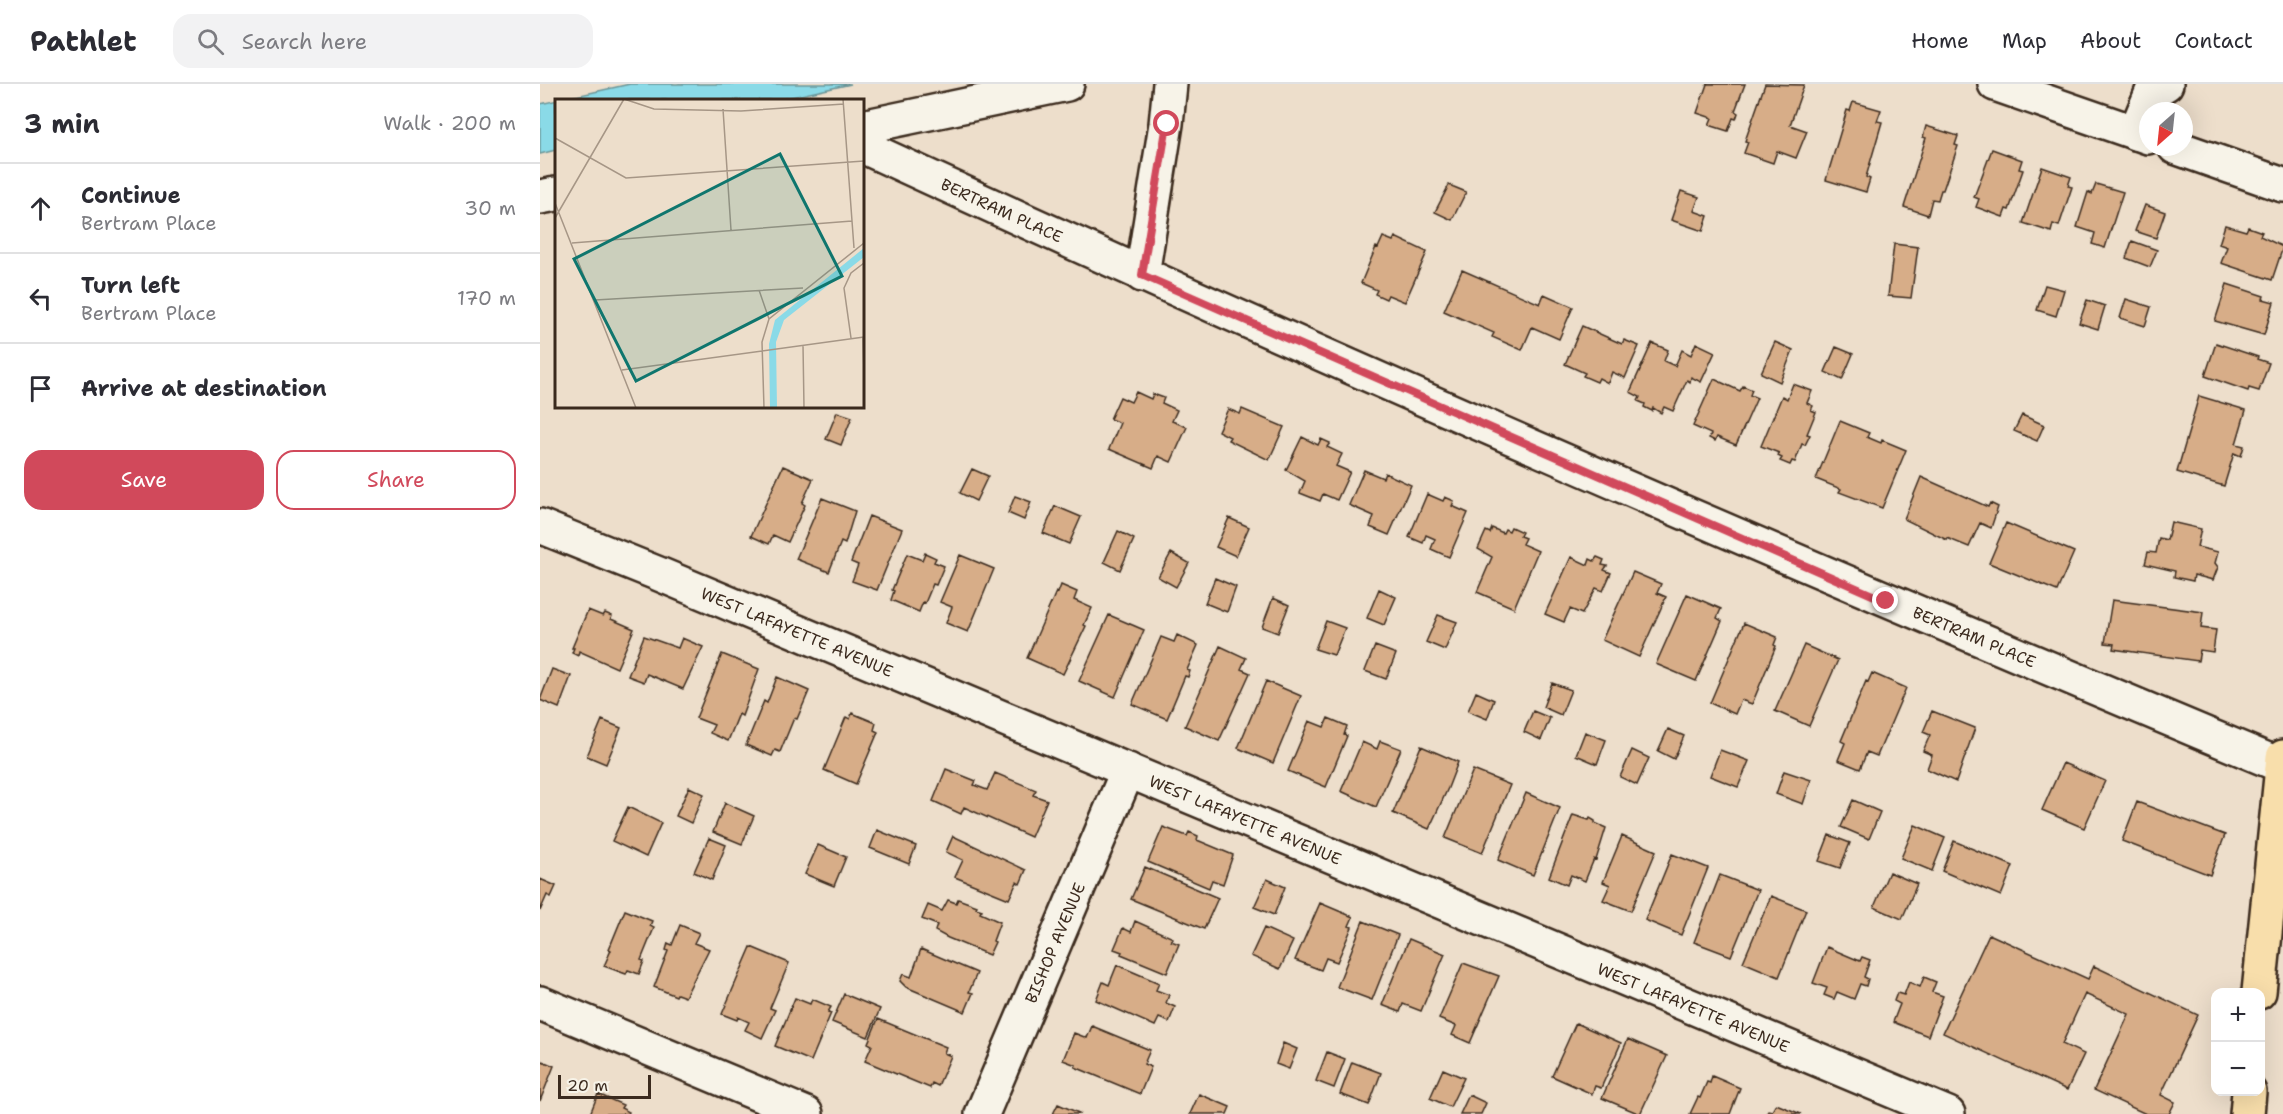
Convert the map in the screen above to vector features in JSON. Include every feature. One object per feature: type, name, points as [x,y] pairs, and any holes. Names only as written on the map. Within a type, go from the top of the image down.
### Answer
[{"type":"main road","points":[[2260,988],[2283,761]]},
{"type":"main road","points":[[2247,1114],[2249,1096]]},
{"type":"street","points":[[864,127],[1067,84]]},
{"type":"street","points":[[1142,275],[1167,124],[1170,84]]},
{"type":"street","points":[[1995,84],[2139,134]]},
{"type":"street","points":[[2149,102],[2152,92],[2166,84]]},
{"type":"street","name":"BERTRAM PLACE","points":[[864,147],[1142,275],[1886,601],[2283,761]]},
{"type":"street","points":[[2193,153],[2283,185]]},
{"type":"street","points":[[540,197],[555,194]]},
{"type":"street","name":"WEST LAFAYETTE AVENUE","points":[[540,526],[1948,1114]]},
{"type":"street","name":"BISHOP AVENUE","points":[[982,1114],[1128,770]]},
{"type":"street","points":[[540,1003],[806,1114]]},
{"type":"water","points":[[630,84],[851,84],[783,99],[562,99]]},
{"type":"water","points":[[555,100],[555,150],[540,154],[540,104]]},
{"type":"building","points":[[1707,84],[1745,84],[1735,111],[1738,113],[1736,119],[1733,118],[1728,131],[1709,125],[1712,118],[1697,113]]},
{"type":"building","points":[[1765,84],[1804,85],[1790,125],[1807,131],[1796,158],[1777,151],[1773,163],[1744,153],[1748,142],[1745,141]]},
{"type":"building","points":[[1853,102],[1881,110],[1877,121],[1882,122],[1866,177],[1870,179],[1866,192],[1826,180],[1847,110],[1850,111]]},
{"type":"building","points":[[1926,126],[1958,136],[1955,145],[1958,146],[1943,190],[1938,200],[1932,199],[1928,215],[1904,207],[1926,138],[1923,137]]},
{"type":"building","points":[[1992,149],[2022,160],[2019,169],[2023,170],[2009,210],[2006,209],[2003,217],[1976,207],[1979,199],[1974,197]]},
{"type":"building","points":[[2042,167],[2071,177],[2068,186],[2072,187],[2059,226],[2053,224],[2051,232],[2023,223]]},
{"type":"building","points":[[2096,184],[2123,192],[2105,248],[2092,244],[2095,233],[2077,227],[2088,192],[2092,194]]},
{"type":"building","points":[[1449,185],[1466,192],[1452,220],[1435,212]]},
{"type":"building","points":[[1681,191],[1699,197],[1694,211],[1708,216],[1703,231],[1671,220]]},
{"type":"building","points":[[2145,205],[2165,212],[2156,238],[2135,231]]},
{"type":"building","points":[[2225,225],[2246,231],[2248,227],[2262,232],[2260,236],[2283,247],[2272,280],[2221,263],[2227,247],[2219,244]]},
{"type":"building","points":[[1383,237],[1393,241],[1395,237],[1427,252],[1405,302],[1388,295],[1386,299],[1375,294],[1377,290],[1361,283],[1376,247],[1378,248]]},
{"type":"building","points":[[2132,241],[2157,250],[2150,267],[2126,258]]},
{"type":"building","points":[[1894,244],[1918,247],[1911,298],[1888,296]]},
{"type":"building","points":[[1462,270],[1540,304],[1544,294],[1573,307],[1559,339],[1532,327],[1522,350],[1492,337],[1494,333],[1444,311]]},
{"type":"building","points":[[2227,284],[2264,296],[2263,299],[2274,302],[2264,335],[2215,321]]},
{"type":"building","points":[[2045,285],[2064,290],[2056,316],[2037,310]]},
{"type":"building","points":[[2126,299],[2151,307],[2145,326],[2120,318]]},
{"type":"building","points":[[2087,300],[2105,306],[2098,329],[2079,323]]},
{"type":"building","points":[[1582,326],[1622,344],[1624,340],[1639,346],[1625,378],[1612,372],[1608,383],[1599,378],[1597,382],[1583,376],[1585,373],[1565,364]]},
{"type":"building","points":[[1775,342],[1793,350],[1780,382],[1761,373]]},
{"type":"building","points":[[1652,343],[1668,350],[1664,361],[1675,366],[1682,350],[1691,355],[1696,343],[1715,352],[1701,382],[1691,377],[1690,382],[1687,380],[1673,411],[1664,407],[1661,413],[1653,408],[1652,411],[1638,401],[1640,397],[1630,392]]},
{"type":"building","points":[[2216,343],[2269,363],[2259,391],[2249,388],[2248,391],[2205,376]]},
{"type":"building","points":[[1836,347],[1853,354],[1842,380],[1825,372]]},
{"type":"building","points":[[1714,379],[1740,391],[1743,386],[1752,390],[1750,395],[1757,398],[1736,445],[1717,437],[1715,441],[1709,438],[1711,434],[1693,426]]},
{"type":"building","points":[[1793,384],[1812,391],[1807,403],[1813,406],[1811,410],[1816,412],[1807,434],[1810,435],[1805,445],[1802,444],[1795,462],[1792,461],[1790,465],[1780,461],[1782,458],[1778,456],[1779,453],[1761,446],[1782,396],[1787,399]]},
{"type":"building","points":[[1136,392],[1151,399],[1153,394],[1164,398],[1162,403],[1177,410],[1172,421],[1187,427],[1171,462],[1158,456],[1153,468],[1109,449],[1120,423],[1110,419],[1120,397],[1131,402]]},
{"type":"building","points":[[2199,396],[2246,410],[2236,444],[2244,446],[2241,456],[2234,453],[2224,486],[2177,472]]},
{"type":"building","points":[[1228,409],[1240,414],[1242,409],[1284,427],[1269,460],[1228,440],[1230,437],[1218,431]]},
{"type":"building","points":[[837,412],[852,417],[841,445],[826,439]]},
{"type":"building","points":[[2022,415],[2044,425],[2037,441],[2014,431]]},
{"type":"building","points":[[1840,421],[1869,433],[1867,437],[1881,443],[1882,440],[1906,450],[1882,508],[1839,492],[1841,489],[1816,479]]},
{"type":"building","points":[[1302,437],[1318,445],[1321,439],[1330,443],[1327,447],[1342,454],[1336,466],[1350,472],[1337,500],[1323,494],[1320,501],[1300,493],[1305,481],[1286,470]]},
{"type":"building","points":[[783,466],[813,479],[802,503],[805,505],[788,542],[773,535],[769,544],[751,536]]},
{"type":"building","points":[[972,469],[988,476],[976,501],[960,493]]},
{"type":"building","points":[[1364,470],[1383,478],[1385,473],[1411,485],[1389,535],[1370,527],[1374,516],[1349,505]]},
{"type":"building","points":[[1921,477],[1988,507],[1990,503],[1998,507],[1991,528],[1980,523],[1969,547],[1947,538],[1947,540],[1904,519]]},
{"type":"building","points":[[1427,494],[1443,501],[1445,497],[1454,501],[1452,506],[1468,513],[1449,557],[1431,549],[1435,539],[1426,535],[1423,543],[1409,537]]},
{"type":"building","points":[[1015,496],[1031,502],[1024,520],[1008,513]]},
{"type":"building","points":[[822,498],[855,511],[845,544],[841,542],[829,572],[796,559]]},
{"type":"building","points":[[1055,506],[1081,517],[1069,544],[1043,533]]},
{"type":"building","points":[[869,516],[902,529],[877,590],[852,581],[858,565],[851,562]]},
{"type":"building","points":[[1229,518],[1249,527],[1236,556],[1216,547]]},
{"type":"building","points":[[2171,522],[2201,529],[2197,547],[2218,552],[2215,563],[2218,567],[2213,580],[2194,575],[2193,581],[2174,577],[2175,571],[2145,564],[2148,552],[2156,553],[2159,538],[2167,540]]},
{"type":"building","points":[[2006,523],[2074,552],[2057,591],[1989,563]]},
{"type":"building","points":[[1511,527],[1522,532],[1520,536],[1525,538],[1522,544],[1538,551],[1514,608],[1477,592],[1492,557],[1478,549],[1486,531],[1490,533],[1492,528],[1503,533],[1505,529],[1509,531]]},
{"type":"building","points":[[1118,531],[1134,539],[1120,570],[1104,562]]},
{"type":"building","points":[[925,553],[936,558],[934,562],[944,566],[936,585],[933,584],[919,612],[891,600],[894,591],[892,590],[907,554],[922,560]]},
{"type":"building","points":[[1171,553],[1189,563],[1176,587],[1158,577]]},
{"type":"building","points":[[960,555],[994,569],[968,632],[946,623],[952,607],[940,602]]},
{"type":"building","points":[[1571,557],[1588,565],[1590,559],[1594,561],[1597,557],[1604,560],[1602,565],[1607,566],[1604,570],[1611,573],[1603,591],[1596,588],[1582,614],[1570,609],[1564,622],[1545,614]]},
{"type":"building","points":[[1633,572],[1661,584],[1657,593],[1666,597],[1639,657],[1602,640]]},
{"type":"building","points":[[1215,578],[1236,587],[1227,612],[1205,603]]},
{"type":"building","points":[[1061,585],[1077,592],[1074,600],[1092,608],[1063,674],[1027,658]]},
{"type":"building","points":[[1379,589],[1396,597],[1384,625],[1367,618]]},
{"type":"building","points":[[1687,594],[1721,609],[1717,618],[1722,621],[1696,681],[1656,664]]},
{"type":"building","points":[[1273,598],[1289,605],[1278,633],[1262,627]]},
{"type":"building","points":[[2112,600],[2203,612],[2201,628],[2216,630],[2213,652],[2200,650],[2198,661],[2113,649],[2114,644],[2105,643]]},
{"type":"building","points":[[588,610],[603,616],[605,613],[612,616],[611,619],[634,629],[617,668],[579,651],[578,656],[572,653]]},
{"type":"building","points":[[1109,615],[1144,630],[1115,697],[1079,681]]},
{"type":"building","points":[[1438,615],[1457,622],[1445,650],[1426,642]]},
{"type":"building","points":[[1326,621],[1345,628],[1334,655],[1315,649]]},
{"type":"building","points":[[1744,623],[1777,637],[1774,645],[1776,646],[1752,704],[1741,700],[1735,714],[1710,703]]},
{"type":"building","points":[[1177,635],[1198,645],[1187,670],[1190,671],[1188,677],[1185,676],[1167,719],[1132,704],[1161,637],[1174,642]]},
{"type":"building","points":[[644,636],[678,648],[682,638],[703,647],[683,689],[647,674],[644,682],[628,676]]},
{"type":"building","points":[[1804,645],[1838,660],[1809,726],[1775,711]]},
{"type":"building","points":[[1220,646],[1246,658],[1241,669],[1250,673],[1219,741],[1185,726]]},
{"type":"building","points":[[1375,646],[1396,654],[1386,679],[1365,671]]},
{"type":"building","points":[[722,654],[759,669],[742,716],[739,714],[728,741],[710,733],[714,725],[696,718]]},
{"type":"building","points":[[552,669],[571,676],[559,708],[540,700]]},
{"type":"building","points":[[1872,673],[1906,688],[1877,756],[1867,752],[1860,769],[1838,760],[1845,743],[1841,741],[1866,681],[1868,682]]},
{"type":"building","points":[[777,677],[809,691],[797,719],[794,718],[780,752],[775,750],[772,756],[746,745],[764,701],[767,703]]},
{"type":"building","points":[[1266,681],[1301,696],[1273,763],[1238,748]]},
{"type":"building","points":[[1552,683],[1571,690],[1561,715],[1543,707]]},
{"type":"building","points":[[1476,692],[1494,700],[1487,719],[1468,711]]},
{"type":"building","points":[[1533,711],[1550,718],[1541,740],[1524,732]]},
{"type":"building","points":[[1932,711],[1975,728],[1956,782],[1927,769],[1932,755],[1923,751],[1930,735],[1923,732]]},
{"type":"building","points":[[852,713],[876,723],[874,730],[878,732],[856,784],[824,770],[846,717],[850,719]]},
{"type":"building","points":[[1328,718],[1347,726],[1344,735],[1347,736],[1326,787],[1288,771],[1309,721],[1324,727]]},
{"type":"building","points":[[602,720],[621,728],[606,764],[587,756]]},
{"type":"building","points":[[1668,729],[1684,736],[1674,759],[1658,751]]},
{"type":"building","points":[[1585,732],[1606,740],[1597,764],[1576,755]]},
{"type":"building","points":[[1380,741],[1401,749],[1376,807],[1341,791],[1362,742],[1377,749]]},
{"type":"building","points":[[1421,746],[1458,762],[1429,829],[1393,813]]},
{"type":"building","points":[[1632,750],[1649,758],[1637,785],[1620,777]]},
{"type":"building","points":[[1720,750],[1749,761],[1738,787],[1710,776]]},
{"type":"building","points":[[2063,763],[2105,781],[2084,828],[2042,810]]},
{"type":"building","points":[[946,769],[976,781],[974,785],[987,790],[995,773],[1036,790],[1033,795],[1047,800],[1031,837],[964,807],[961,814],[933,801]]},
{"type":"building","points":[[1473,770],[1510,785],[1482,853],[1445,838]]},
{"type":"building","points":[[1784,771],[1811,780],[1803,804],[1776,794]]},
{"type":"building","points":[[689,787],[704,794],[691,823],[676,816]]},
{"type":"building","points":[[1526,793],[1560,808],[1533,875],[1498,860]]},
{"type":"building","points":[[1853,800],[1880,812],[1869,839],[1841,827]]},
{"type":"building","points":[[2137,802],[2225,835],[2210,875],[2122,841]]},
{"type":"building","points":[[725,803],[754,816],[742,844],[713,832]]},
{"type":"building","points":[[628,807],[661,823],[646,857],[612,841]]},
{"type":"building","points":[[1573,815],[1589,820],[1590,818],[1606,828],[1596,860],[1594,859],[1585,881],[1571,875],[1567,885],[1549,877]]},
{"type":"building","points":[[1915,825],[1945,838],[1932,871],[1901,858]]},
{"type":"building","points":[[1163,827],[1187,836],[1189,832],[1198,836],[1197,840],[1233,855],[1223,884],[1212,880],[1209,888],[1148,862]]},
{"type":"building","points":[[877,830],[916,846],[909,864],[870,848]]},
{"type":"building","points":[[1829,835],[1850,843],[1840,868],[1819,861]]},
{"type":"building","points":[[953,836],[1026,870],[1020,884],[1017,882],[1009,899],[955,877],[963,860],[946,852]]},
{"type":"building","points":[[1622,836],[1656,851],[1631,911],[1603,900],[1610,885],[1603,882]]},
{"type":"building","points":[[709,838],[726,845],[712,880],[694,872]]},
{"type":"building","points":[[1954,841],[2013,866],[2001,896],[1942,871]]},
{"type":"building","points":[[818,845],[846,857],[834,886],[805,874]]},
{"type":"building","points":[[1672,854],[1708,868],[1681,935],[1645,920]]},
{"type":"building","points":[[1145,867],[1218,898],[1204,929],[1131,899]]},
{"type":"building","points":[[1889,872],[1917,884],[1902,919],[1874,907]]},
{"type":"building","points":[[1720,875],[1758,890],[1731,956],[1694,942]]},
{"type":"building","points":[[540,879],[556,886],[551,897],[547,895],[540,911]]},
{"type":"building","points":[[1267,879],[1285,887],[1274,915],[1254,907]]},
{"type":"building","points":[[1771,896],[1806,910],[1779,977],[1743,962]]},
{"type":"building","points":[[958,899],[977,906],[976,908],[982,910],[980,913],[1000,922],[989,955],[948,938],[935,931],[937,925],[922,919],[928,905],[942,911],[948,900],[956,903]]},
{"type":"building","points":[[1320,903],[1353,917],[1349,926],[1352,927],[1337,962],[1326,958],[1321,970],[1295,960]]},
{"type":"building","points":[[625,910],[652,921],[650,926],[654,928],[641,960],[644,961],[639,974],[628,970],[626,974],[604,966]]},
{"type":"building","points":[[1135,921],[1173,938],[1171,941],[1179,944],[1167,973],[1114,949],[1123,928],[1131,932]]},
{"type":"building","points":[[1363,921],[1398,935],[1372,1000],[1337,987]]},
{"type":"building","points":[[680,925],[699,933],[694,943],[709,949],[685,997],[677,994],[676,996],[654,987],[668,951],[666,950],[668,943],[672,945]]},
{"type":"building","points":[[1264,928],[1293,941],[1280,969],[1251,956]]},
{"type":"building","points":[[1989,934],[2088,979],[2094,966],[2198,1015],[2161,1095],[2175,1102],[2169,1114],[2146,1114],[2094,1090],[2129,1014],[2085,994],[2062,1044],[2084,1054],[2067,1090],[1943,1033]]},
{"type":"building","points":[[1409,939],[1445,954],[1421,1011],[1403,1004],[1400,1012],[1382,1005]]},
{"type":"building","points":[[751,947],[789,963],[770,1008],[775,1010],[762,1038],[745,1030],[749,1022],[722,1014]]},
{"type":"building","points":[[1827,947],[1860,961],[1862,957],[1870,960],[1864,977],[1868,979],[1866,986],[1860,984],[1854,999],[1837,992],[1834,999],[1824,995],[1827,988],[1813,983]]},
{"type":"building","points":[[921,949],[977,973],[969,992],[973,993],[965,1012],[906,987],[900,981],[903,974],[911,977]]},
{"type":"building","points":[[1463,963],[1499,976],[1470,1043],[1452,1035],[1456,1026],[1439,1019]]},
{"type":"building","points":[[1117,965],[1159,983],[1156,990],[1169,995],[1166,1003],[1175,1007],[1169,1022],[1159,1018],[1155,1026],[1096,1000],[1103,982],[1109,985]]},
{"type":"building","points":[[1924,977],[1936,982],[1932,992],[1943,996],[1928,1036],[1893,1022],[1900,1004],[1894,1001],[1897,993],[1904,995],[1909,982],[1920,987]]},
{"type":"building","points":[[844,994],[880,1009],[868,1037],[832,1022]]},
{"type":"building","points":[[795,998],[810,1004],[812,999],[831,1007],[828,1012],[831,1013],[811,1061],[775,1046]]},
{"type":"building","points":[[878,1019],[946,1047],[944,1053],[951,1056],[938,1086],[932,1083],[930,1088],[865,1061],[872,1045],[868,1043]]},
{"type":"building","points":[[1576,1023],[1621,1043],[1601,1088],[1595,1086],[1592,1094],[1552,1076]]},
{"type":"building","points":[[1092,1026],[1150,1050],[1144,1064],[1151,1067],[1140,1094],[1063,1060],[1074,1033],[1087,1038]]},
{"type":"building","points":[[1628,1039],[1667,1056],[1640,1114],[1602,1098]]},
{"type":"building","points":[[1283,1043],[1297,1049],[1289,1069],[1276,1064]]},
{"type":"building","points":[[1327,1052],[1345,1059],[1334,1088],[1316,1081]]},
{"type":"building","points":[[540,1060],[554,1066],[540,1101]]},
{"type":"building","points":[[1352,1062],[1381,1073],[1369,1105],[1340,1094]]},
{"type":"building","points":[[1443,1069],[1464,1078],[1450,1107],[1430,1098]]},
{"type":"building","points":[[1712,1076],[1740,1088],[1730,1114],[1690,1114],[1707,1082],[1710,1083]]},
{"type":"building","points":[[598,1094],[623,1105],[621,1108],[629,1112],[628,1114],[590,1114]]},
{"type":"building","points":[[1199,1094],[1230,1107],[1227,1114],[1190,1114]]},
{"type":"building","points":[[1469,1095],[1486,1103],[1481,1114],[1460,1114]]},
{"type":"building","points":[[1058,1104],[1081,1114],[1053,1114]]},
{"type":"building","points":[[1776,1104],[1801,1114],[1766,1114],[1768,1110],[1772,1111]]},
{"type":"route","points":[[1167,124],[1142,275],[1886,601]]}]
